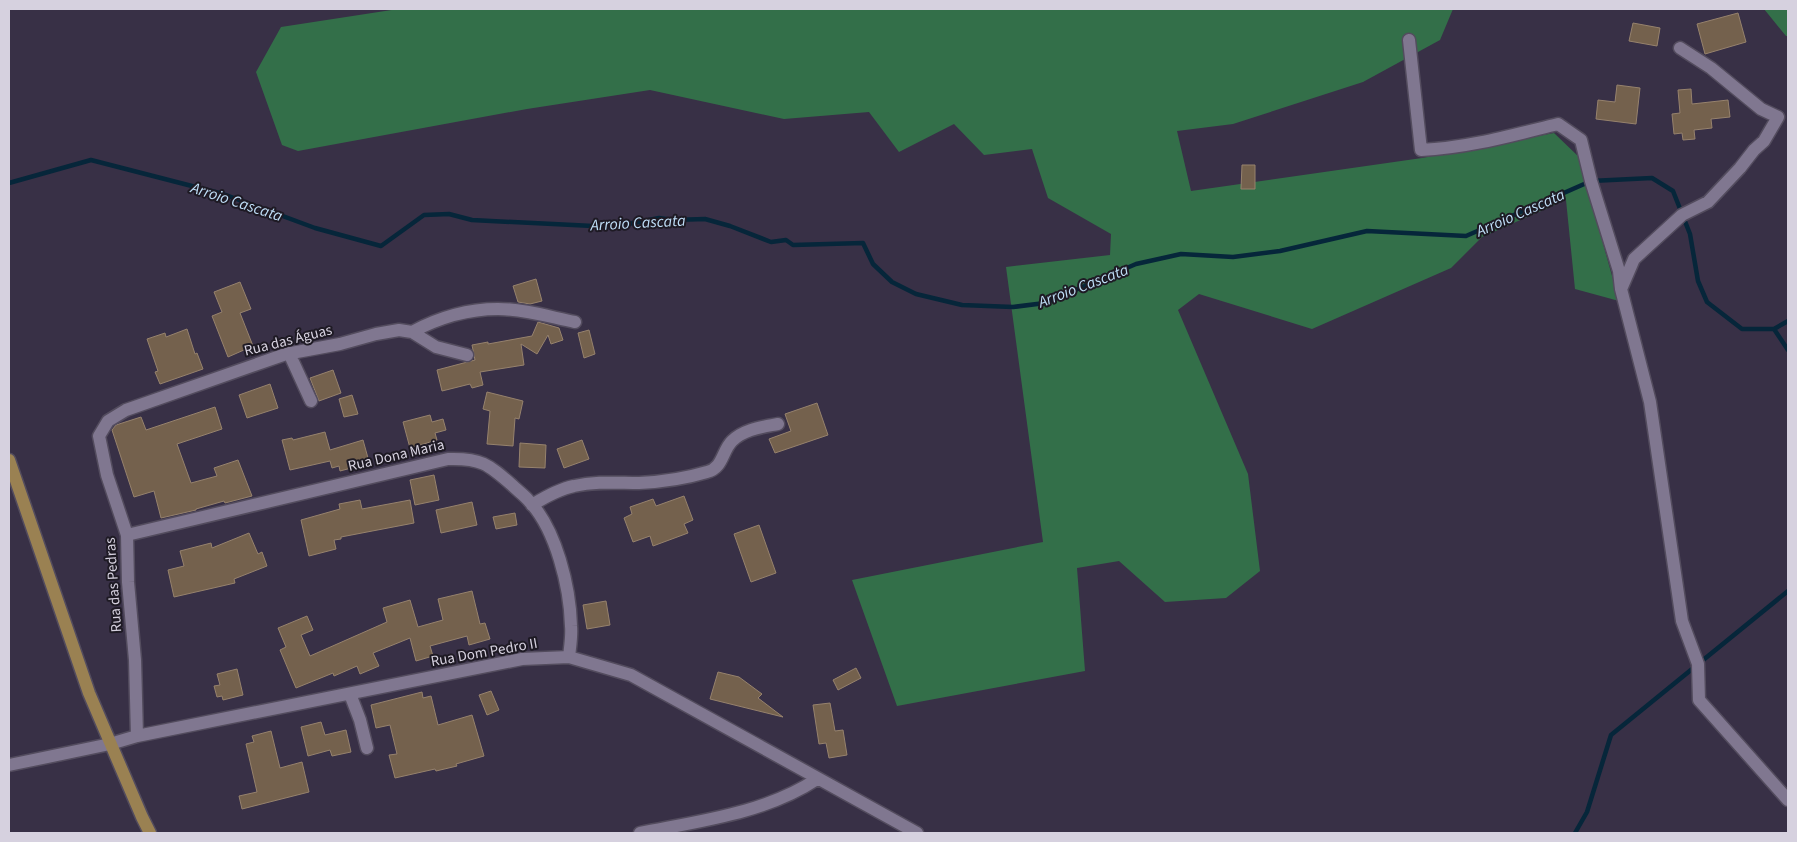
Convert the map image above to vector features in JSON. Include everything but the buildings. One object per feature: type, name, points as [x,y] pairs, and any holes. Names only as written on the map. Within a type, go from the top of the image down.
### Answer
[{"type":"main road","points":[[9,460],[89,693],[150,833]]},
{"type":"street","points":[[1409,40],[1421,150],[1444,149],[1558,124],[1581,140],[1591,181],[1619,271],[1621,290],[1650,402],[1682,622],[1698,664],[1699,700],[1788,800]]},
{"type":"street","points":[[1621,290],[1634,259],[1682,215],[1708,202],[1764,141],[1778,117],[1761,109],[1710,68],[1680,48]]},
{"type":"street","points":[[412,332],[445,317],[499,309],[575,322]]},
{"type":"street","name":"Rua das Águas","points":[[99,436],[108,421],[126,410],[289,354],[376,334],[399,330],[412,332]]},
{"type":"street","points":[[412,332],[436,347],[467,355]]},
{"type":"street","points":[[289,354],[311,401]]},
{"type":"street","points":[[532,505],[547,496],[573,486],[602,482],[639,483],[708,472],[718,467],[733,440],[755,428],[778,424]]},
{"type":"street","name":"Rua das Pedras","points":[[99,436],[107,475],[127,535],[128,582],[135,660],[137,736]]},
{"type":"street","name":"Rua Dona Maria","points":[[127,535],[448,459],[469,458],[484,463],[496,471],[532,505],[550,533],[568,595],[572,627],[570,656]]},
{"type":"street","name":"Rua Dom Pedro II","points":[[9,765],[110,744],[137,736],[522,660],[570,656],[632,675],[917,833]]},
{"type":"street","points":[[350,694],[360,720],[367,748]]},
{"type":"street","points":[[640,833],[746,810],[801,790],[818,779]]},
{"type":"green space","points":[[398,9],[1453,9],[1440,40],[1363,82],[1233,124],[1177,131],[1191,191],[1422,158],[1554,133],[1579,157],[1619,301],[1575,289],[1566,200],[1482,237],[1451,268],[1312,329],[1199,294],[1178,310],[1248,474],[1260,571],[1226,598],[1165,602],[1119,561],[1077,568],[1085,671],[897,706],[852,580],[1043,542],[1006,267],[1110,255],[1111,234],[1048,198],[1032,149],[984,155],[954,124],[899,152],[869,112],[784,119],[650,90],[527,109],[298,151],[282,145],[256,72],[281,27]]},
{"type":"green space","points":[[1764,9],[1788,9],[1788,36],[1786,36]]},
{"type":"waterway","name":"Arroio Cascata","points":[[9,183],[91,160],[223,194],[315,228],[381,246],[424,215],[449,214],[472,220],[613,227],[659,218],[673,220],[705,219],[730,226],[771,242],[786,240],[793,245],[863,243],[873,264],[892,282],[916,294],[962,305],[1013,307],[1045,303],[1136,264],[1181,254],[1233,257],[1280,251],[1367,231],[1466,236],[1591,181],[1652,178],[1673,191],[1690,234],[1698,281],[1707,302],[1742,329],[1774,329]]},
{"type":"waterway","points":[[1788,321],[1774,329],[1788,350]]},
{"type":"waterway","points":[[1575,833],[1587,812],[1611,735],[1788,591]]}]
